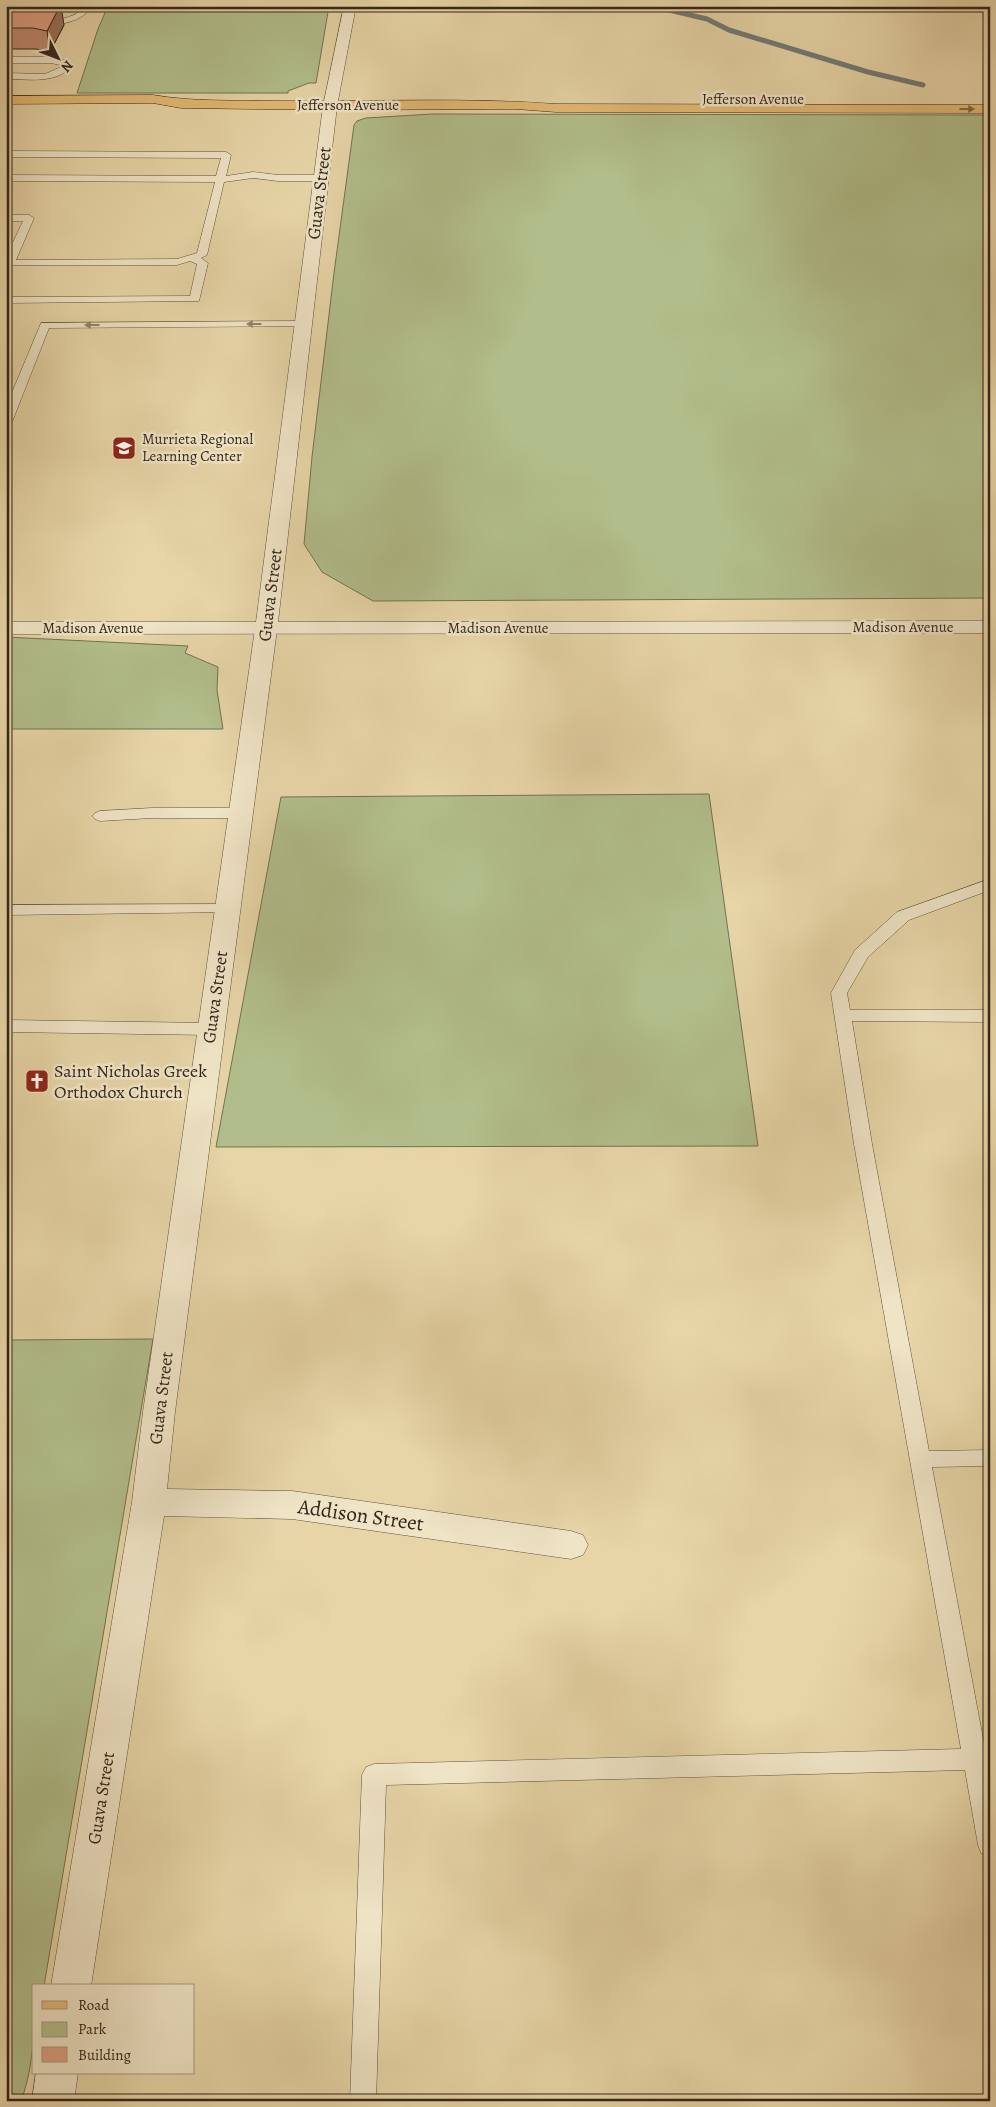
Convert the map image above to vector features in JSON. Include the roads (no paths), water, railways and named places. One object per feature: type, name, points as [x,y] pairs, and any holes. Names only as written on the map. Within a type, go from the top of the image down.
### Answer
[{"type":"main road","name":"Jefferson Avenue","points":[[516,105],[553,98],[990,98]]},
{"type":"main road","name":"Jefferson Avenue","points":[[6,100],[153,100],[181,104],[330,106],[516,105],[556,108],[990,109]]},
{"type":"main road","name":"Jefferson Avenue","points":[[6,109],[147,109],[181,104]]},
{"type":"street","name":"Guava Street","points":[[71,1984],[149,1502],[159,1412],[266,629],[330,106],[350,6]]},
{"type":"street","name":"Madison Avenue","points":[[6,628],[990,627]]},
{"type":"street","name":"Addison Street","points":[[149,1502],[292,1505],[572,1545]]},
{"type":"street","points":[[53,2101],[57,2074]]},
{"type":"lane","points":[[6,22],[72,19],[83,15],[89,6]]},
{"type":"lane","points":[[6,60],[51,60],[64,63],[66,68],[46,76],[6,76]]},
{"type":"lane","points":[[6,154],[226,154],[222,179],[202,255],[177,262],[9,263],[29,218],[6,218]]},
{"type":"lane","points":[[6,178],[222,179],[250,183],[278,178],[321,178]]},
{"type":"lane","points":[[6,300],[195,299],[203,263],[191,258]]},
{"type":"lane","points":[[6,422],[45,337],[46,325],[302,329]]},
{"type":"lane","points":[[89,336],[302,329]]},
{"type":"lane","points":[[6,380],[24,380]]},
{"type":"lane","points":[[100,816],[152,813],[240,813]]},
{"type":"lane","points":[[990,884],[903,916],[861,954],[839,993],[861,1134],[921,1459],[982,1760],[990,1845]]},
{"type":"lane","points":[[6,910],[227,909]]},
{"type":"lane","points":[[842,1015],[990,1016]]},
{"type":"lane","points":[[6,1026],[211,1029]]},
{"type":"lane","points":[[921,1459],[990,1458]]},
{"type":"lane","points":[[363,2101],[374,1775],[982,1760]]},
{"type":"waterway","points":[[652,6],[707,19],[729,30],[868,72],[923,85]]},
{"type":"place","name":"Murrieta Regional Learning Center","points":[[124,448]]},
{"type":"place","name":"Saint Nicholas Greek Orthodox Church","points":[[37,1081]]}]
